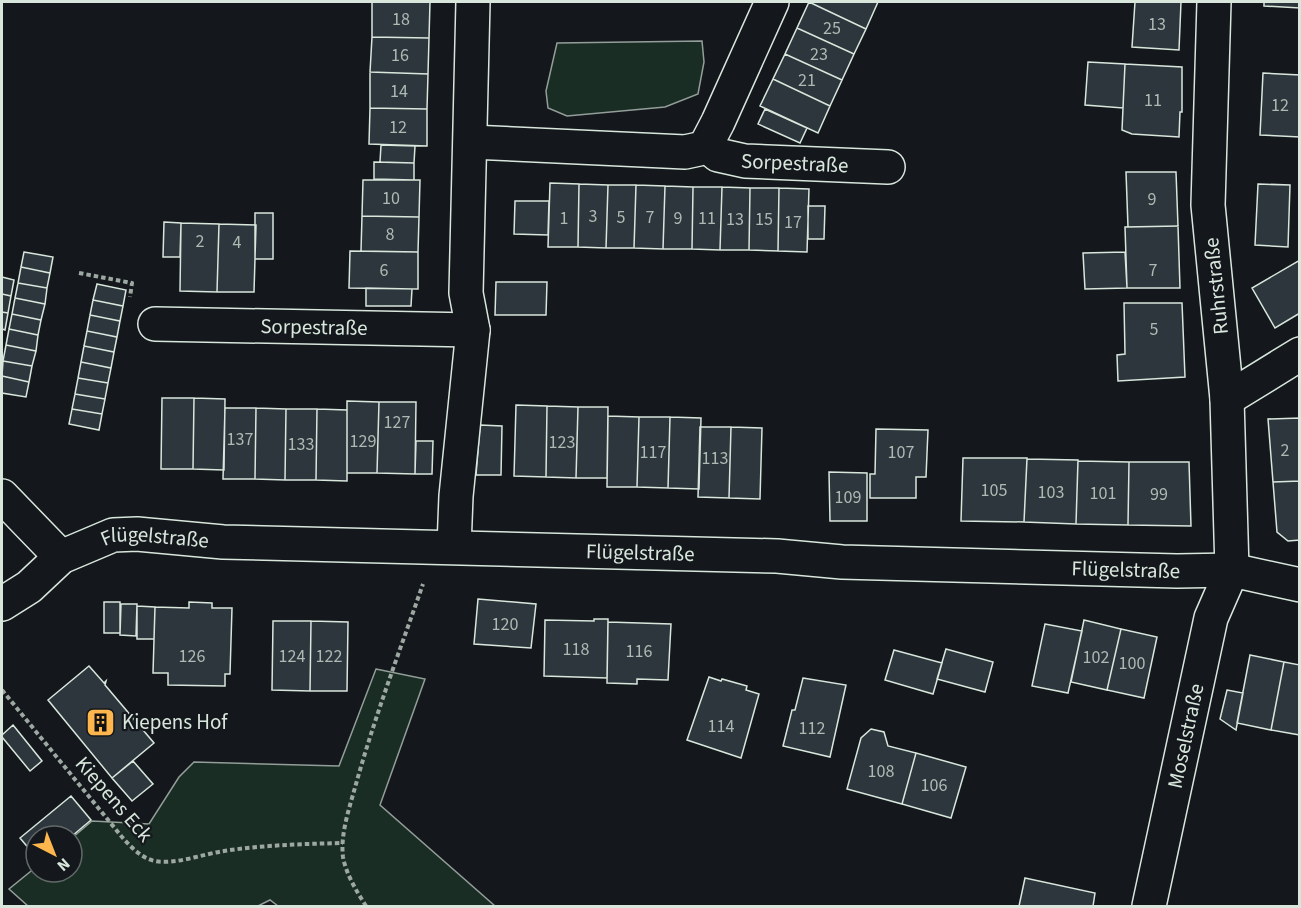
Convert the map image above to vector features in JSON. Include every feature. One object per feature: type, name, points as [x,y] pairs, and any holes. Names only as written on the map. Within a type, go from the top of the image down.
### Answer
[{"type":"street","points":[[445,547],[456,496],[472,330],[466,293],[473,2]]},
{"type":"street","points":[[471,142],[685,152],[706,145],[772,2]]},
{"type":"street","name":"Ruhrstraße","points":[[1214,2],[1208,206],[1227,399],[1232,570]]},
{"type":"street","name":"Sorpestraße","points":[[706,145],[718,155],[745,161],[888,166]]},
{"type":"street","name":"Sorpestraße","points":[[155,324],[472,330]]},
{"type":"street","points":[[1227,399],[1299,354]]},
{"type":"street","points":[[2,496],[61,557]]},
{"type":"street","name":"Flügelstraße","points":[[2,604],[29,587],[61,557],[113,535],[137,534],[222,542],[777,556],[842,562],[1177,571],[1232,570],[1299,585]]},
{"type":"street","name":"Moselstraße","points":[[1149,906],[1211,618],[1232,570]]},
{"type":"path","points":[[79,273],[132,283],[129,313],[155,324]]},
{"type":"path","points":[[366,906],[346,868],[343,857],[343,843],[352,799],[391,670],[445,547]]},
{"type":"path","name":"Kiepens Eck","points":[[2,690],[122,837],[144,857],[168,862],[221,851],[264,846],[343,843]]},
{"type":"green space","points":[[702,41],[704,62],[698,94],[665,107],[567,116],[548,108],[546,91],[557,43]]},
{"type":"green space","points":[[376,669],[425,679],[380,805],[495,906],[278,906],[270,900],[258,906],[28,906],[9,889],[24,877],[24,884],[84,884],[84,828],[92,821],[149,824],[179,777],[194,762],[339,766]]},
{"type":"building","points":[[372,2],[430,2],[429,38],[372,37]]},
{"type":"building","points":[[809,2],[866,29],[854,54],[797,28]]},
{"type":"building","points":[[809,2],[878,2],[866,29]]},
{"type":"building","points":[[1135,2],[1181,2],[1179,50],[1132,47]]},
{"type":"building","points":[[1264,2],[1300,2],[1300,8],[1264,6]]},
{"type":"building","points":[[797,28],[854,54],[842,80],[785,54]]},
{"type":"building","points":[[372,37],[429,38],[428,74],[370,72]]},
{"type":"building","points":[[785,54],[842,80],[830,106],[773,79]]},
{"type":"building","points":[[1088,62],[1125,64],[1123,108],[1085,105]]},
{"type":"building","points":[[1125,64],[1182,67],[1182,112],[1180,112],[1179,137],[1132,134],[1122,130]]},
{"type":"building","points":[[370,72],[428,74],[427,109],[370,108]]},
{"type":"building","points":[[1263,73],[1300,75],[1300,137],[1260,135]]},
{"type":"building","points":[[773,79],[830,106],[818,133],[760,106]]},
{"type":"building","points":[[370,108],[427,109],[427,146],[369,144]]},
{"type":"building","points":[[765,109],[807,128],[800,143],[758,124]]},
{"type":"building","points":[[381,145],[415,146],[414,163],[380,162]]},
{"type":"building","points":[[374,162],[414,163],[414,180],[374,179]]},
{"type":"building","points":[[1126,172],[1176,172],[1178,226],[1128,227]]},
{"type":"building","points":[[363,180],[420,180],[419,217],[362,216]]},
{"type":"building","points":[[550,183],[579,184],[578,247],[548,247]]},
{"type":"building","points":[[579,184],[608,185],[606,248],[578,247]]},
{"type":"building","points":[[1258,184],[1290,185],[1288,247],[1255,245]]},
{"type":"building","points":[[608,185],[636,185],[634,248],[606,248]]},
{"type":"building","points":[[636,185],[665,186],[663,249],[634,248]]},
{"type":"building","points":[[665,186],[693,187],[692,249],[663,249]]},
{"type":"building","points":[[693,187],[722,187],[720,250],[692,249]]},
{"type":"building","points":[[722,187],[750,188],[749,250],[720,250]]},
{"type":"building","points":[[750,188],[779,188],[778,251],[749,250]]},
{"type":"building","points":[[779,188],[809,189],[807,252],[778,251]]},
{"type":"building","points":[[515,201],[549,201],[548,235],[514,234]]},
{"type":"building","points":[[808,206],[825,206],[824,239],[808,239]]},
{"type":"building","points":[[255,213],[273,213],[273,259],[255,259]]},
{"type":"building","points":[[362,216],[419,217],[418,252],[361,251]]},
{"type":"building","points":[[164,222],[181,223],[180,257],[163,257]]},
{"type":"building","points":[[181,223],[219,224],[217,292],[180,291]]},
{"type":"building","points":[[219,224],[256,225],[254,292],[217,292]]},
{"type":"building","points":[[1178,226],[1180,288],[1127,288],[1125,227]]},
{"type":"building","points":[[350,251],[418,252],[418,289],[349,288]]},
{"type":"building","points":[[24,252],[53,257],[50,273],[21,267]]},
{"type":"building","points":[[1125,252],[1127,288],[1085,289],[1083,253]]},
{"type":"building","points":[[1300,260],[1300,313],[1275,328],[1252,288]]},
{"type":"building","points":[[21,267],[50,273],[47,288],[18,283]]},
{"type":"building","points":[[2,277],[14,280],[11,296],[2,294]]},
{"type":"building","points":[[496,282],[547,282],[546,315],[495,315]]},
{"type":"building","points":[[18,283],[47,288],[45,304],[15,298]]},
{"type":"building","points":[[97,284],[126,290],[123,306],[93,300]]},
{"type":"building","points":[[366,288],[412,289],[411,306],[366,306]]},
{"type":"building","points":[[2,294],[11,296],[8,313],[2,312]]},
{"type":"building","points":[[15,298],[45,304],[41,320],[12,314]]},
{"type":"building","points":[[93,300],[123,306],[120,321],[90,315]]},
{"type":"building","points":[[1124,303],[1182,303],[1185,377],[1118,381],[1117,355],[1125,354]]},
{"type":"building","points":[[2,312],[8,313],[5,330],[2,329]]},
{"type":"building","points":[[12,314],[41,320],[38,335],[9,329]]},
{"type":"building","points":[[90,315],[120,321],[117,337],[87,331]]},
{"type":"building","points":[[9,329],[38,335],[36,351],[6,345]]},
{"type":"building","points":[[87,331],[117,337],[114,352],[84,346]]},
{"type":"building","points":[[6,345],[36,351],[32,366],[3,361]]},
{"type":"building","points":[[84,346],[114,352],[111,368],[81,362]]},
{"type":"building","points":[[3,361],[32,366],[29,382],[2,376]]},
{"type":"building","points":[[81,362],[111,368],[108,383],[78,378]]},
{"type":"building","points":[[2,376],[29,382],[26,397],[2,393]]},
{"type":"building","points":[[78,378],[108,383],[105,399],[75,394]]},
{"type":"building","points":[[75,394],[105,399],[102,414],[72,409]]},
{"type":"building","points":[[162,398],[194,398],[193,469],[161,469]]},
{"type":"building","points":[[194,398],[225,399],[224,470],[193,469]]},
{"type":"building","points":[[347,401],[379,402],[377,473],[347,473]]},
{"type":"building","points":[[379,402],[416,402],[415,474],[377,473]]},
{"type":"building","points":[[516,405],[547,406],[546,477],[514,476]]},
{"type":"building","points":[[547,406],[578,407],[576,478],[546,477]]},
{"type":"building","points":[[578,407],[608,407],[607,478],[576,478]]},
{"type":"building","points":[[225,408],[256,408],[255,479],[223,479]]},
{"type":"building","points":[[256,408],[286,409],[285,480],[255,479]]},
{"type":"building","points":[[72,409],[102,414],[99,430],[69,424]]},
{"type":"building","points":[[286,409],[317,409],[316,480],[285,480]]},
{"type":"building","points":[[317,409],[347,410],[347,481],[316,480]]},
{"type":"building","points":[[608,416],[639,417],[637,487],[607,487]]},
{"type":"building","points":[[639,417],[670,417],[668,488],[637,487]]},
{"type":"building","points":[[670,417],[701,418],[699,489],[668,488]]},
{"type":"building","points":[[1300,418],[1300,481],[1273,482],[1268,419]]},
{"type":"building","points":[[480,425],[502,426],[501,475],[476,475]]},
{"type":"building","points":[[700,427],[731,427],[729,498],[698,497]]},
{"type":"building","points":[[731,427],[762,428],[760,499],[729,498]]},
{"type":"building","points":[[876,429],[928,430],[926,477],[916,477],[916,498],[870,498],[870,474],[875,474]]},
{"type":"building","points":[[416,441],[433,441],[432,474],[415,474]]},
{"type":"building","points":[[963,458],[1027,458],[1024,522],[961,521]]},
{"type":"building","points":[[1027,459],[1078,460],[1076,524],[1024,522]]},
{"type":"building","points":[[1078,461],[1129,462],[1128,525],[1076,524]]},
{"type":"building","points":[[1129,462],[1189,462],[1191,526],[1128,525]]},
{"type":"building","points":[[829,472],[867,473],[867,521],[830,521]]},
{"type":"building","points":[[1300,481],[1300,540],[1288,541],[1277,532],[1273,482]]},
{"type":"building","points":[[478,599],[536,604],[531,648],[474,644]]},
{"type":"building","points":[[104,602],[120,602],[120,633],[104,633]]},
{"type":"building","points":[[189,602],[212,603],[212,608],[232,608],[230,674],[225,674],[225,686],[168,685],[168,673],[153,673],[155,607],[189,608]]},
{"type":"building","points":[[121,604],[137,604],[136,636],[120,635]]},
{"type":"building","points":[[137,606],[155,607],[154,639],[137,639]]},
{"type":"building","points":[[594,619],[608,619],[607,678],[544,676],[545,620],[594,621]]},
{"type":"building","points":[[1084,620],[1121,629],[1107,690],[1071,682]]},
{"type":"building","points":[[273,621],[311,621],[310,691],[272,690]]},
{"type":"building","points":[[311,621],[348,622],[347,691],[310,691]]},
{"type":"building","points":[[608,622],[671,624],[668,680],[637,679],[637,684],[607,683]]},
{"type":"building","points":[[1045,624],[1082,631],[1068,693],[1032,686]]},
{"type":"building","points":[[1121,629],[1157,637],[1144,698],[1107,690]]},
{"type":"building","points":[[946,649],[993,662],[985,692],[937,679]]},
{"type":"building","points":[[894,650],[942,663],[933,694],[885,680]]},
{"type":"building","points":[[1250,655],[1284,662],[1271,730],[1237,723]]},
{"type":"building","points":[[1284,662],[1300,665],[1300,735],[1271,730]]},
{"type":"building","name":"Kiepens Hof","points":[[89,666],[104,683],[106,681],[105,685],[154,743],[112,778],[48,700]]},
{"type":"building","points":[[709,677],[747,686],[746,690],[759,694],[741,758],[687,740]]},
{"type":"building","points":[[803,678],[846,685],[830,757],[783,746]]},
{"type":"building","points":[[1227,690],[1243,693],[1236,730],[1220,719]]},
{"type":"building","points":[[13,725],[42,761],[30,771],[2,737]]},
{"type":"building","points":[[871,729],[884,732],[888,746],[916,753],[902,804],[847,789],[861,738]]},
{"type":"building","points":[[916,753],[966,767],[951,818],[902,804]]},
{"type":"building","points":[[133,761],[153,784],[132,801],[112,778]]},
{"type":"building","points":[[71,796],[91,820],[84,826],[84,824],[37,824]]},
{"type":"building","points":[[1025,878],[1095,893],[1093,906],[1019,906]]},
{"type":"place","name":"Kiepens Hof","points":[[101,722]]}]
